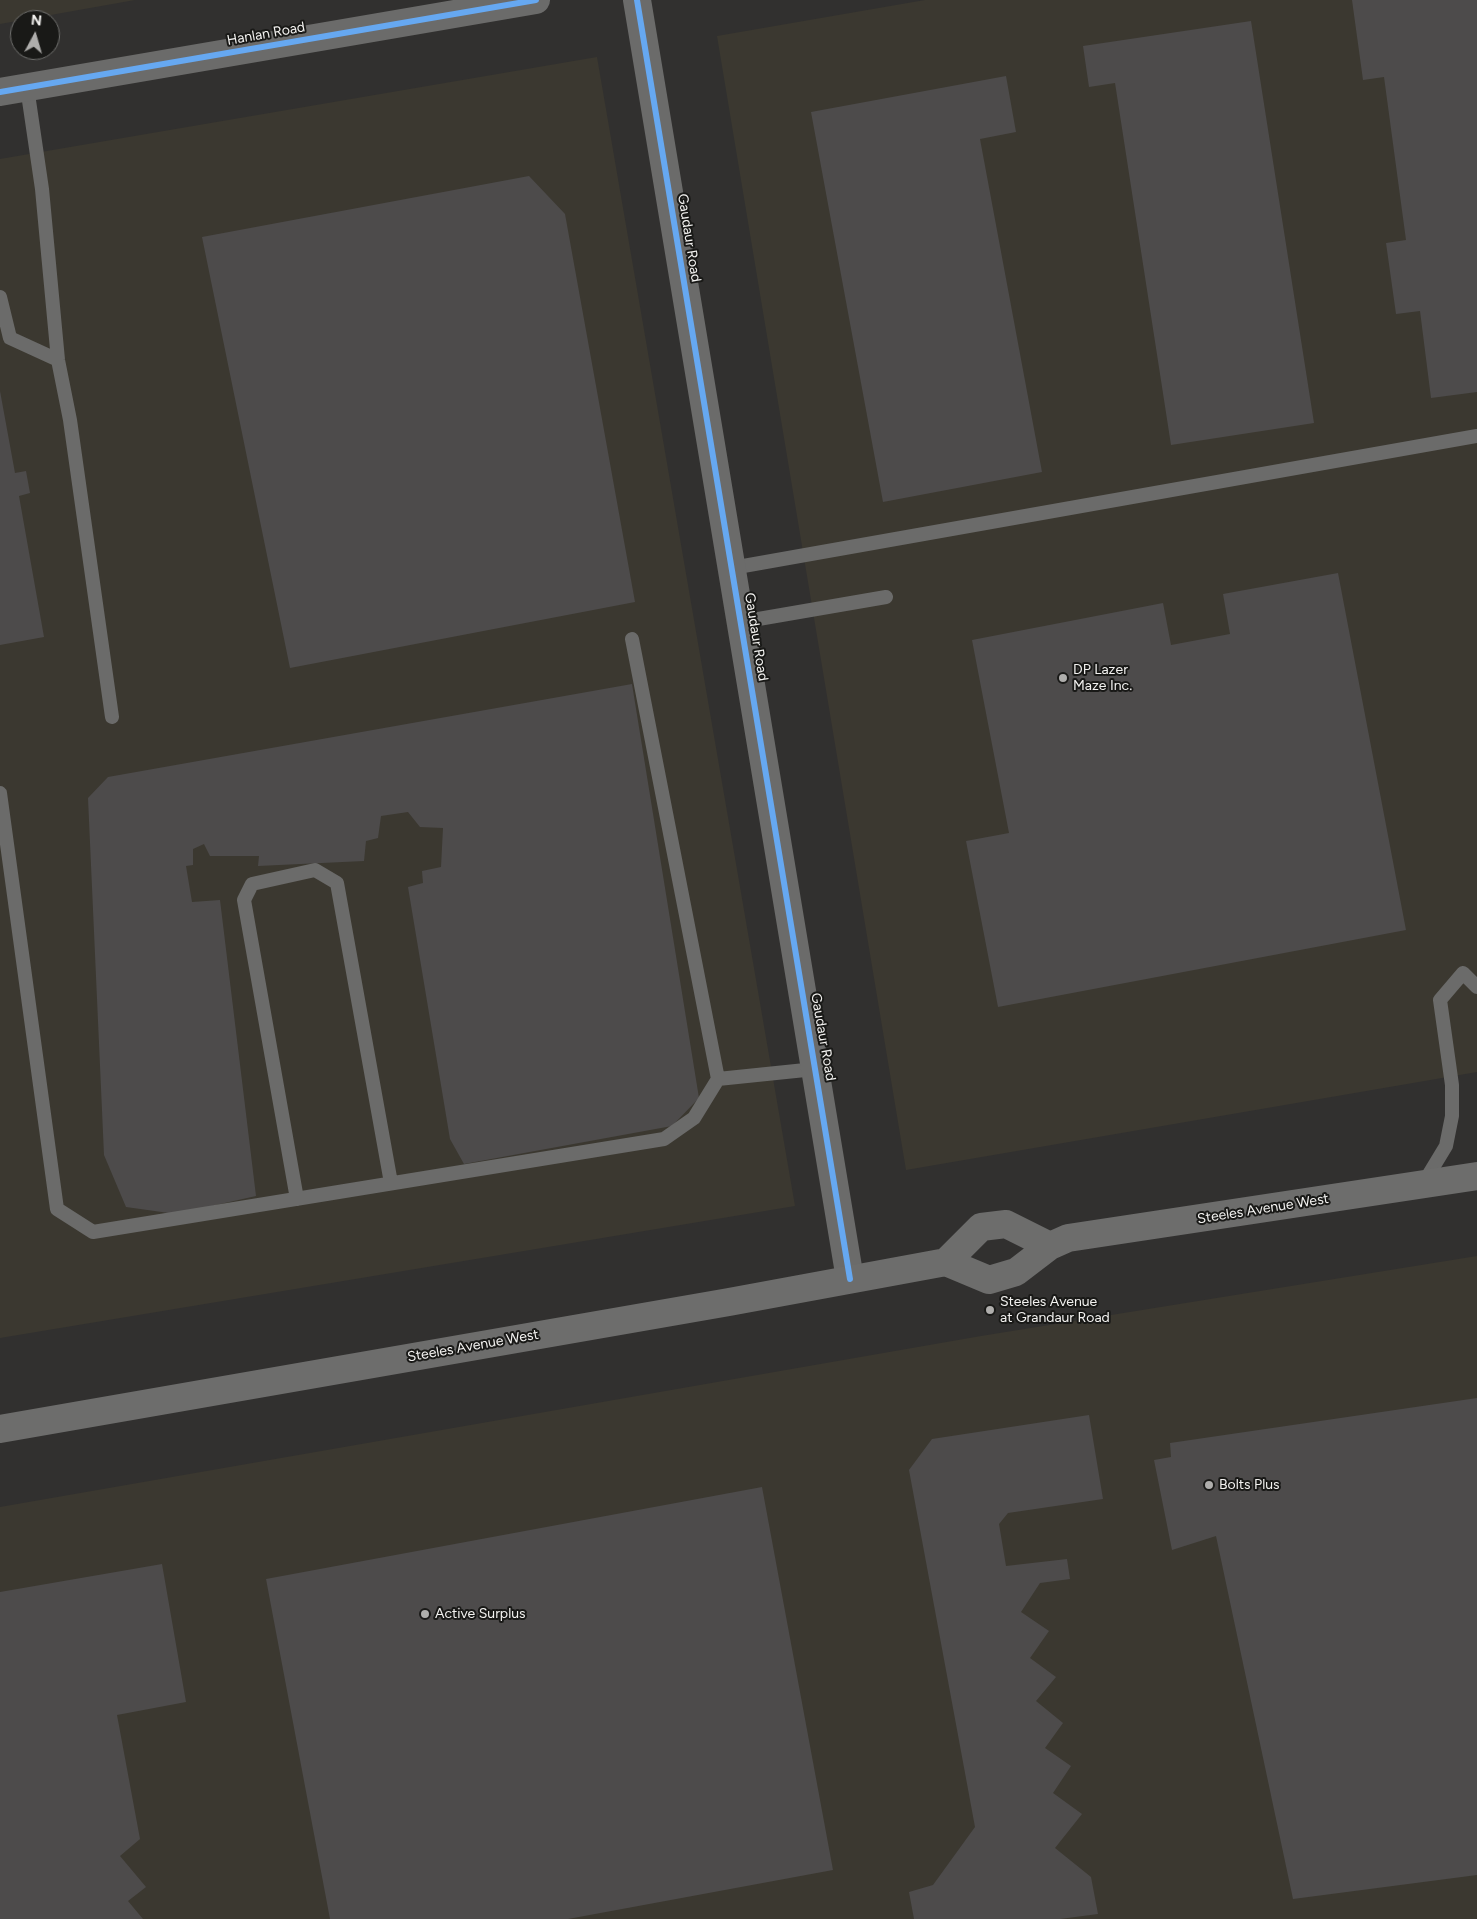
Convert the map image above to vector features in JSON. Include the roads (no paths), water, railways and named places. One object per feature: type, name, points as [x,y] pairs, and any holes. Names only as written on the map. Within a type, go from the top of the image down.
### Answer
[{"type":"main road","name":"Steeles Avenue West","points":[[0,1429],[729,1302],[946,1262],[990,1280],[1016,1272],[1050,1246],[1068,1238],[1477,1176]]},
{"type":"main road","points":[[946,1262],[981,1227],[1006,1224],[1050,1246]]},
{"type":"street","name":"Hanlan Road","points":[[0,92],[536,0]]},
{"type":"street","name":"Gaudaur Road","points":[[637,0],[850,1279]]},
{"type":"lane","points":[[27,87],[42,189],[58,360],[71,430],[112,717]]},
{"type":"lane","points":[[0,297],[10,338],[58,360]]},
{"type":"lane","points":[[732,568],[1477,436]]},
{"type":"lane","points":[[741,622],[886,597]]},
{"type":"lane","points":[[0,793],[58,1209],[93,1232],[664,1139],[694,1118],[718,1079],[632,639]]},
{"type":"lane","points":[[297,1199],[244,900],[252,884],[315,870],[337,883],[391,1183]]},
{"type":"lane","points":[[1423,1184],[1446,1146],[1452,1116],[1452,1085],[1440,1000],[1463,973],[1477,986]]},
{"type":"lane","points":[[718,1079],[815,1068]]},
{"type":"place","name":"DP Lazer Maze Inc.","points":[[1063,678]]},
{"type":"place","name":"Steeles Avenue at Grandaur Road","points":[[990,1310]]},
{"type":"place","name":"Bolts Plus","points":[[1209,1485]]},
{"type":"place","name":"Active Surplus","points":[[425,1614]]}]
